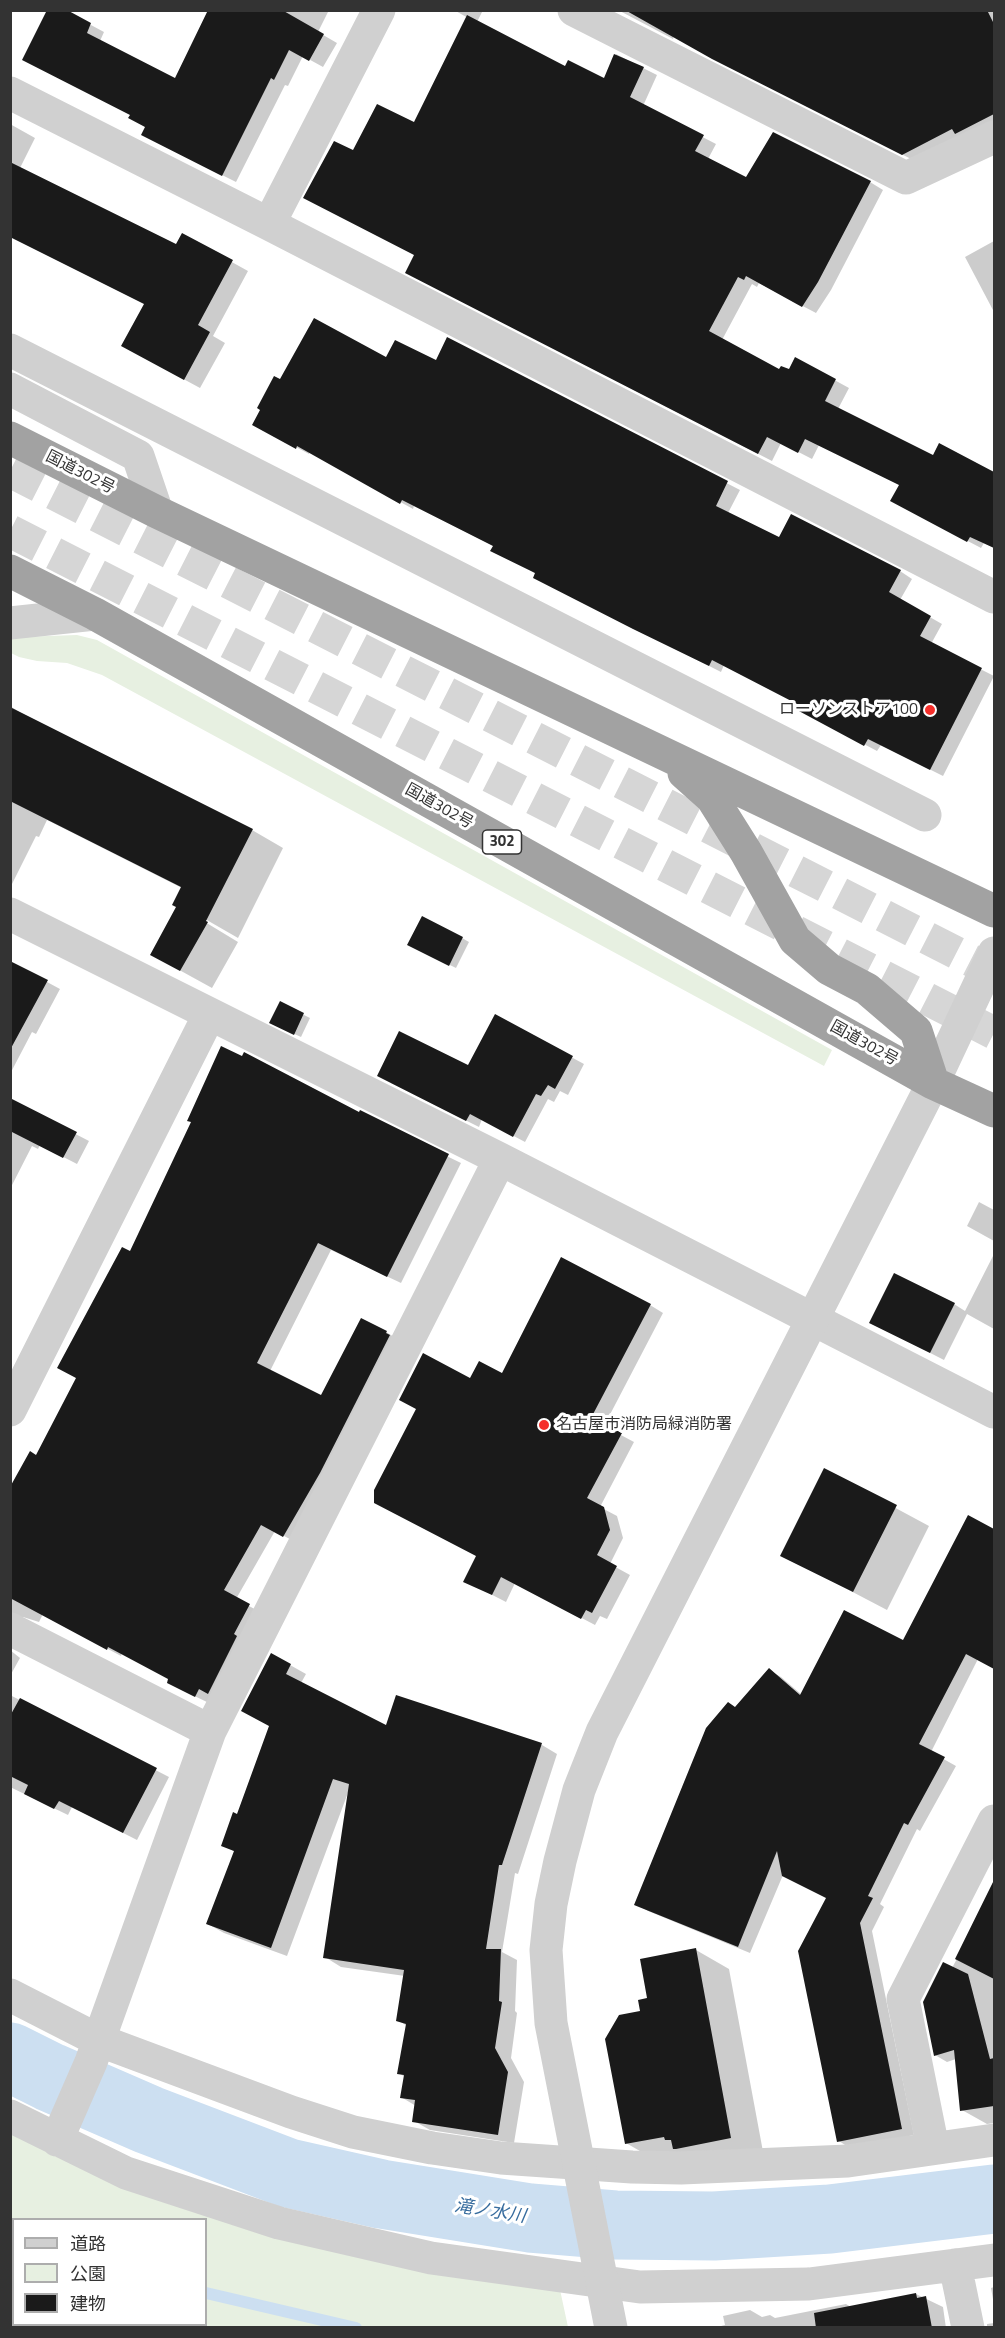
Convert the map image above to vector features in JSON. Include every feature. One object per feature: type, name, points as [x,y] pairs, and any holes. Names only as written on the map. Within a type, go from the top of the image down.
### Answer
[{"type":"highway","name":"国道302号","points":[[10,438],[157,512],[994,911]]},
{"type":"highway","name":"国道302号","points":[[10,572],[94,614],[933,1083],[994,1111]]},
{"type":"highway","points":[[660,752],[712,798],[746,852],[795,940],[829,969],[867,989],[916,1031],[933,1083]]},
{"type":"street","points":[[269,224],[379,10]]},
{"type":"street","points":[[574,10],[906,178],[994,137]]},
{"type":"street","points":[[10,93],[994,597]]},
{"type":"street","points":[[10,350],[925,815]]},
{"type":"street","points":[[10,389],[138,456],[157,512]]},
{"type":"street","points":[[10,623],[94,614]]},
{"type":"street","points":[[10,914],[500,1159],[994,1412]]},
{"type":"street","points":[[611,2328],[550,2023],[546,1950],[551,1904],[579,1791],[602,1732],[814,1320],[933,1083],[994,952]]},
{"type":"street","points":[[10,1410],[209,1015]]},
{"type":"street","points":[[57,2140],[86,2074],[210,1731],[500,1159]]},
{"type":"street","points":[[10,1629],[210,1731]]},
{"type":"street","points":[[933,2148],[903,1999],[994,1821]]},
{"type":"street","points":[[10,1995],[98,2040],[291,2112],[353,2132],[432,2148],[501,2158],[632,2167],[784,2165],[848,2161],[994,2140]]},
{"type":"street","points":[[10,2116],[126,2173],[279,2223],[431,2258],[640,2287],[809,2284],[994,2260]]},
{"type":"street","points":[[955,2265],[968,2328]]},
{"type":"green space","points":[[10,635],[19,637],[77,635],[97,640],[832,1050],[824,1066],[102,675],[67,663],[37,661],[11,653]]},
{"type":"green space","points":[[10,2131],[559,2285],[568,2327],[11,2327]]},
{"type":"building","points":[[47,10],[67,10],[91,23],[87,33],[175,78],[208,10],[282,10],[324,34],[309,61],[289,50],[274,80],[271,78],[222,176],[141,135],[145,127],[128,118],[130,115],[22,60]]},
{"type":"building","points":[[625,10],[987,10],[994,24],[994,114],[955,134],[952,129],[902,155],[712,59]]},
{"type":"building","points":[[467,15],[565,66],[568,60],[604,78],[614,54],[644,67],[630,97],[704,135],[695,151],[746,177],[773,132],[871,181],[818,282],[802,307],[746,276],[744,280],[738,277],[709,331],[779,369],[781,366],[789,369],[795,357],[836,379],[825,401],[933,455],[939,443],[994,472],[994,548],[970,537],[967,542],[890,501],[899,485],[805,439],[798,453],[767,437],[758,454],[405,273],[414,255],[303,198],[334,141],[353,150],[377,104],[414,122]]},
{"type":"building","points":[[10,162],[176,244],[182,233],[233,260],[198,325],[210,332],[184,380],[121,346],[144,304],[10,237]]},
{"type":"building","points":[[314,318],[386,357],[395,340],[436,360],[447,337],[728,481],[716,506],[779,537],[791,514],[901,570],[889,592],[931,616],[920,636],[982,668],[930,770],[868,739],[864,746],[797,710],[799,705],[712,660],[709,666],[633,629],[533,578],[535,573],[490,551],[493,546],[402,500],[400,504],[297,446],[296,449],[252,425],[260,410],[257,408],[274,376],[280,379]]},
{"type":"building","points":[[10,707],[253,829],[206,921],[208,922],[180,971],[150,955],[176,907],[172,905],[181,887],[10,801]]},
{"type":"building","points":[[422,916],[463,937],[449,966],[407,945]]},
{"type":"building","points":[[10,961],[48,980],[10,1050]]},
{"type":"building","points":[[280,1001],[304,1013],[294,1035],[269,1023]]},
{"type":"building","points":[[495,1014],[573,1056],[555,1089],[548,1085],[541,1096],[536,1094],[513,1137],[470,1114],[466,1121],[377,1076],[399,1031],[468,1065]]},
{"type":"building","points":[[221,1046],[242,1056],[244,1052],[359,1112],[360,1110],[449,1154],[387,1277],[318,1243],[257,1363],[321,1395],[361,1318],[387,1331],[386,1333],[390,1335],[320,1473],[283,1537],[261,1525],[224,1590],[250,1604],[234,1634],[237,1636],[208,1694],[199,1689],[195,1697],[167,1683],[168,1679],[108,1647],[107,1650],[10,1598],[10,1487],[30,1451],[36,1455],[76,1378],[57,1368],[122,1247],[130,1251],[191,1122],[187,1121]]},
{"type":"building","points":[[10,1098],[77,1132],[63,1158],[10,1131]]},
{"type":"building","points":[[561,1257],[651,1304],[591,1418],[622,1433],[587,1498],[604,1507],[610,1530],[597,1555],[617,1566],[592,1613],[586,1610],[581,1619],[501,1577],[492,1595],[463,1582],[476,1556],[374,1503],[374,1490],[416,1409],[399,1400],[423,1353],[470,1378],[479,1361],[502,1373]]},
{"type":"building","points":[[894,1273],[955,1303],[930,1353],[869,1323]]},
{"type":"building","points":[[824,1468],[897,1505],[853,1592],[780,1556]]},
{"type":"building","points":[[968,1515],[994,1529],[994,1669],[966,1654],[919,1744],[945,1757],[908,1825],[904,1823],[868,1896],[873,1898],[860,1923],[902,2129],[837,2142],[798,1951],[826,1898],[782,1876],[777,1851],[738,1947],[634,1905],[706,1728],[728,1702],[735,1707],[769,1668],[800,1695],[844,1610],[903,1640]]},
{"type":"building","points":[[271,1653],[291,1664],[286,1674],[386,1725],[396,1695],[542,1743],[502,1865],[499,1865],[486,1949],[501,1949],[499,2001],[502,2002],[495,2048],[508,2072],[498,2135],[412,2122],[415,2100],[400,2098],[404,2075],[397,2074],[406,2024],[396,2021],[404,1970],[323,1958],[349,1784],[333,1779],[271,1948],[206,1924],[234,1851],[221,1846],[233,1812],[237,1814],[269,1726],[241,1711]]},
{"type":"building","points":[[20,1698],[157,1768],[123,1833],[59,1801],[54,1809],[24,1794],[28,1785],[10,1776],[10,1716]]},
{"type":"building","points":[[994,1880],[994,1979],[955,1959]]},
{"type":"building","points":[[696,1948],[731,2138],[676,2149],[673,2149],[671,2140],[665,2140],[664,2137],[625,2144],[605,2039],[619,2015],[640,2011],[638,2000],[647,1998],[640,1959]]},
{"type":"building","points":[[943,1962],[968,1974],[990,2059],[994,2058],[994,2106],[960,2111],[954,2050],[934,2056],[923,2002]]},
{"type":"building","points":[[916,2293],[917,2298],[926,2296],[932,2328],[816,2328],[814,2313]]},
{"type":"waterway","name":"滝ノ水川","points":[[10,2057],[149,2120],[288,2173],[381,2194],[530,2218],[615,2225],[714,2226],[830,2219],[994,2199]]},
{"type":"waterway","points":[[207,2293],[356,2328]]},
{"type":"tunnel","points":[[10,471],[994,972]]},
{"type":"tunnel","points":[[10,531],[994,1033]]},
{"type":"place","name":"ローソンストア100","points":[[930,710]]},
{"type":"place","name":"名古屋市消防局緑消防署","points":[[544,1425]]}]
